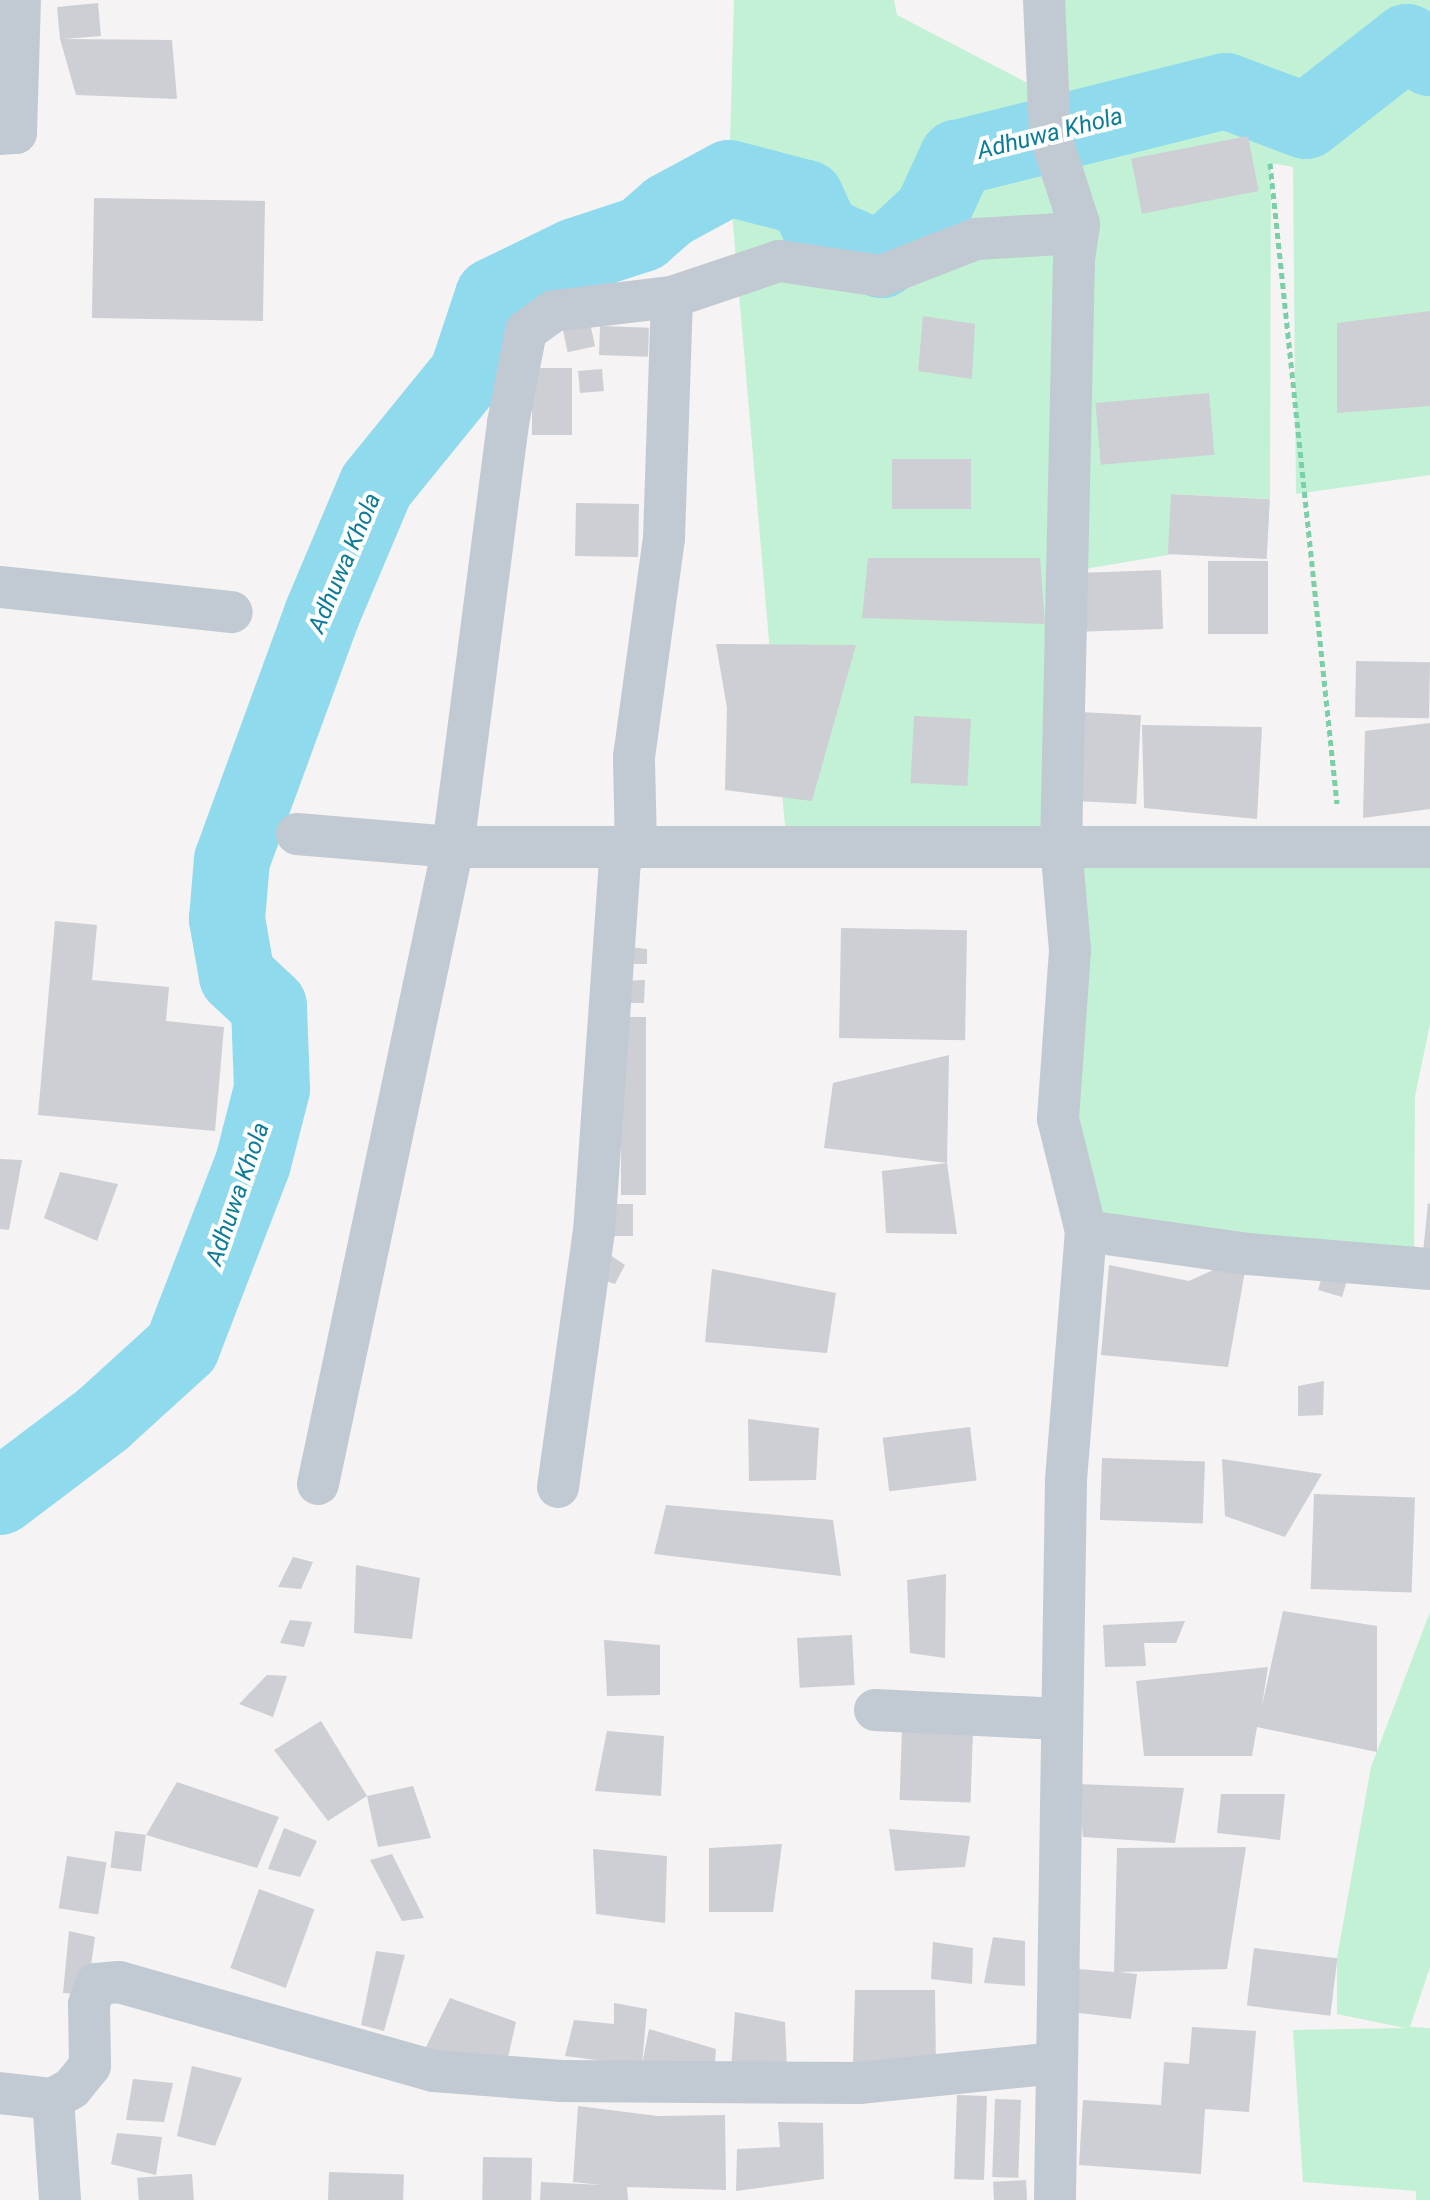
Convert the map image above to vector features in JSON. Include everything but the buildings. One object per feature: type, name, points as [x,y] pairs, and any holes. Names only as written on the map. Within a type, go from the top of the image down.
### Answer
[{"type":"street","points":[[0,134],[16,133],[20,0]]},
{"type":"street","points":[[1044,0],[1050,134],[1078,233],[1061,845],[1070,951],[1058,1119],[1086,1231],[1066,1481],[1055,2200]]},
{"type":"street","points":[[318,1484],[453,847],[508,423],[526,331],[554,311],[672,297],[779,261],[881,276],[976,239],[1078,233]]},
{"type":"street","points":[[558,1487],[594,1232],[634,757],[664,538],[672,297]]},
{"type":"street","points":[[0,587],[232,612]]},
{"type":"street","points":[[297,834],[453,847],[1430,847]]},
{"type":"street","points":[[1086,1231],[1248,1254],[1430,1269]]},
{"type":"street","points":[[875,1710],[1061,1719]]},
{"type":"street","points":[[0,2093],[53,2099],[72,2088],[90,2066],[89,2004],[96,1984],[119,1982],[434,2071],[562,2081],[859,2083],[1056,2063]]},
{"type":"street","points":[[53,2099],[60,2200]]},
{"type":"path","points":[[1270,163],[1341,845]]},
{"type":"green space","points":[[734,0],[894,0],[897,15],[1045,92],[1044,0],[1430,0],[1430,475],[1296,494],[1293,167],[1271,163],[1270,499],[1172,494],[1174,554],[1067,572],[1061,845],[787,849],[729,178]]},
{"type":"green space","points":[[1061,845],[1430,847],[1430,1024],[1415,1096],[1414,1268],[1086,1231]]},
{"type":"green space","points":[[1430,1612],[1430,1967],[1410,2027],[1430,2028],[1430,2200],[1416,2200],[1416,2191],[1303,2182],[1293,2030],[1405,2028],[1337,2014],[1337,1958],[1371,1767]]},
{"type":"waterway","name":"Adhuwa Khola","points":[[0,1497],[103,1419],[182,1347],[253,1163],[272,1089],[269,1006],[237,976],[227,919],[232,860],[322,614],[376,486],[467,374],[493,296],[575,256],[642,234],[668,211],[729,178],[806,198],[823,234],[881,260],[932,212],[957,158],[1226,91],[1306,121],[1407,42],[1430,58]]}]
